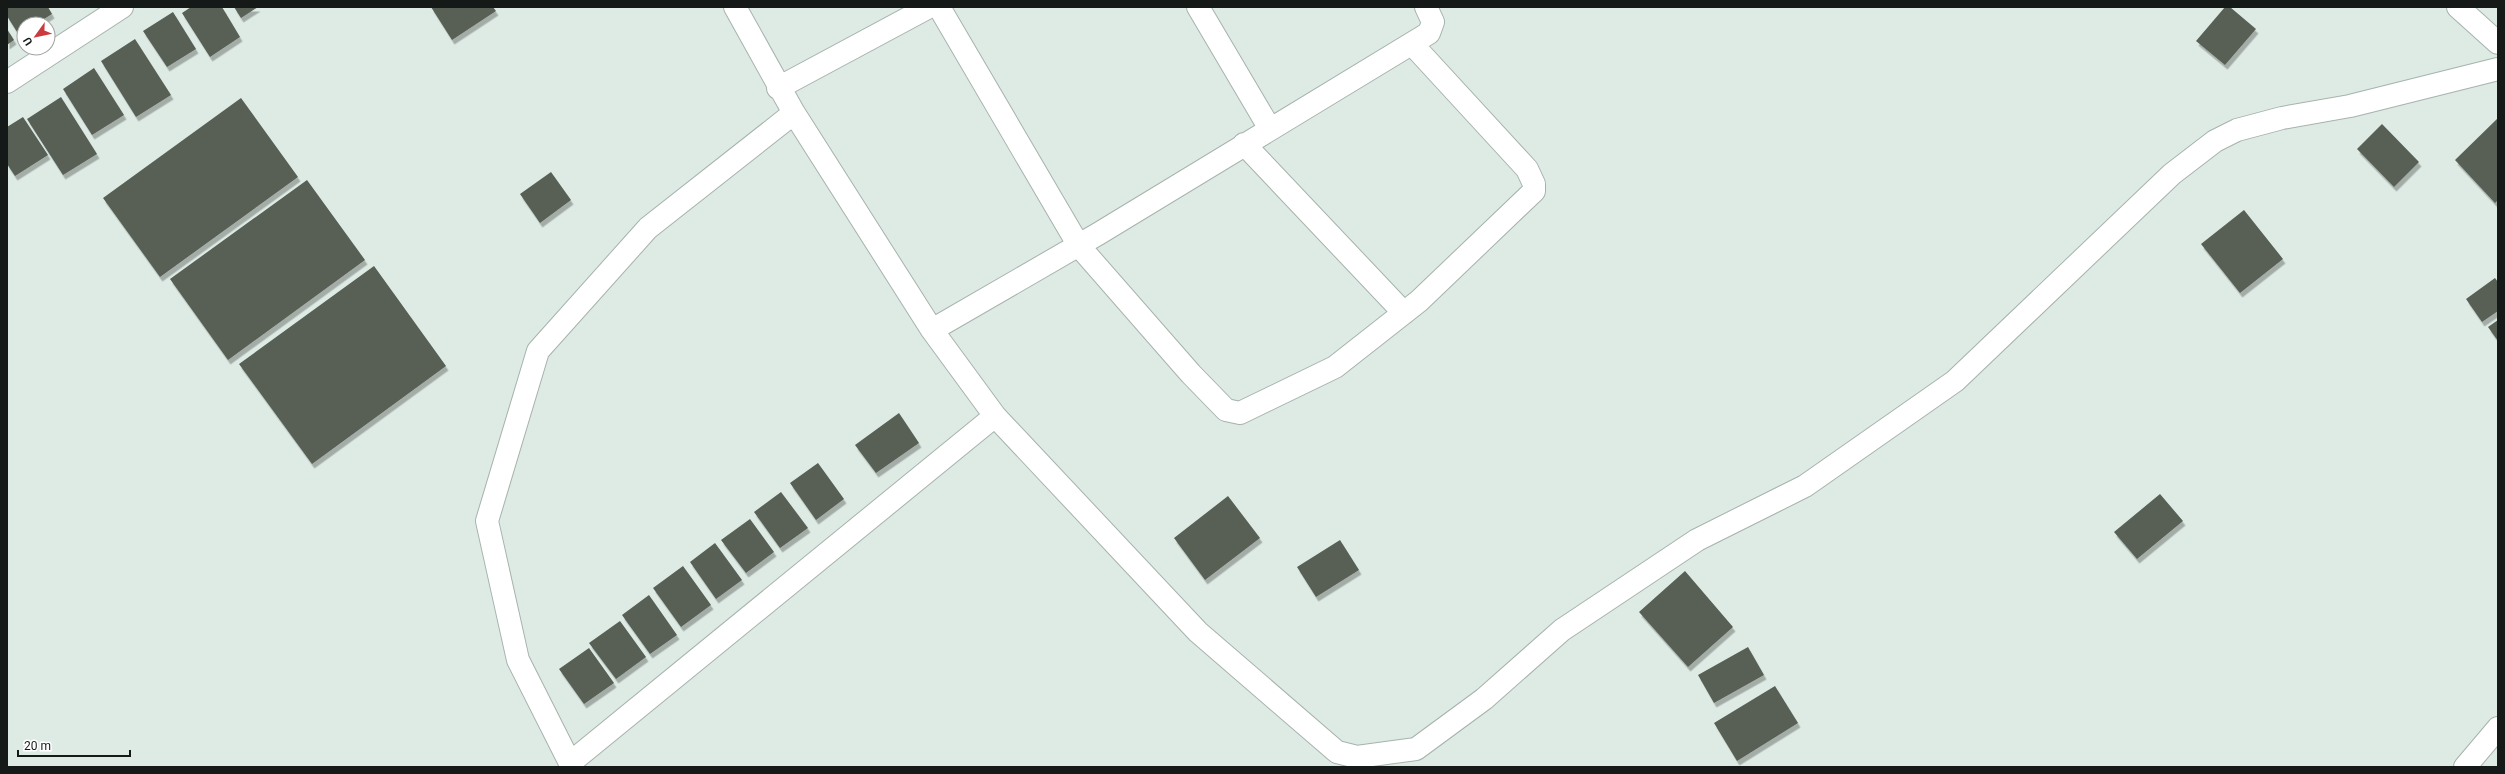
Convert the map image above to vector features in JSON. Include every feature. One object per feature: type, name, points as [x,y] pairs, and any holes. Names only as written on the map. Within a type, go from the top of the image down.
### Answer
[{"type":"street","points":[[7,82],[122,7]]},
{"type":"street","points":[[735,7],[778,88],[932,330],[995,416],[1198,632],[1337,752],[1357,757],[1416,749],[1484,699],[1562,630],[1697,540],[1805,486],[1955,380],[2172,174],[2215,141],[2237,130],[2282,118],[2350,106],[2498,69]]},
{"type":"street","points":[[778,88],[929,7]]},
{"type":"street","points":[[938,7],[1079,246],[1191,374],[1226,410],[1240,413],[1335,367],[1404,313],[1534,191],[1534,184],[1527,170],[1412,44]]},
{"type":"street","points":[[1198,7],[1270,128]]},
{"type":"street","points":[[932,330],[1079,246],[1270,128],[1429,33],[1432,26],[1432,17],[1426,7]]},
{"type":"street","points":[[2458,7],[2498,43]]},
{"type":"street","points":[[794,113],[648,228],[538,351],[487,521],[518,660],[571,765],[995,416]]},
{"type":"street","points":[[1244,144],[1404,313]]},
{"type":"street","points":[[2465,767],[2498,728]]},
{"type":"building","points":[[7,7],[48,7],[52,14],[49,16],[16,16],[16,30],[7,16]]},
{"type":"building","points":[[191,7],[222,7],[240,37],[210,57],[182,13]]},
{"type":"building","points":[[234,7],[258,7],[241,18]]},
{"type":"building","points":[[431,7],[493,7],[496,11],[452,40]]},
{"type":"building","points":[[2225,7],[2230,7],[2256,29],[2225,65],[2196,41]]},
{"type":"building","points":[[173,12],[196,49],[167,67],[143,31]]},
{"type":"building","points":[[7,29],[14,40],[7,45]]},
{"type":"building","points":[[135,39],[171,95],[136,117],[101,61]]},
{"type":"building","points":[[94,68],[124,115],[92,135],[63,89]]},
{"type":"building","points":[[61,97],[97,154],[63,175],[27,119]]},
{"type":"building","points":[[241,98],[298,177],[160,277],[103,198]]},
{"type":"building","points":[[23,117],[48,155],[15,176],[7,164],[7,127]]},
{"type":"building","points":[[2498,118],[2498,200],[2495,203],[2455,160]]},
{"type":"building","points":[[2382,124],[2419,162],[2394,187],[2357,149]]},
{"type":"building","points":[[551,172],[571,200],[540,223],[520,194]]},
{"type":"building","points":[[307,180],[365,260],[228,360],[170,279]]},
{"type":"building","points":[[2244,210],[2283,259],[2240,293],[2201,244]]},
{"type":"building","points":[[374,266],[446,366],[312,464],[239,364]]},
{"type":"building","points":[[2495,278],[2498,282],[2498,311],[2482,322],[2466,299]]},
{"type":"building","points":[[2498,320],[2498,341],[2488,327]]},
{"type":"building","points":[[899,413],[919,443],[876,473],[855,445]]},
{"type":"building","points":[[818,463],[844,499],[816,520],[790,483]]},
{"type":"building","points":[[781,492],[808,528],[780,548],[754,512]]},
{"type":"building","points":[[2160,494],[2183,521],[2137,559],[2114,532]]},
{"type":"building","points":[[1228,496],[1260,538],[1205,580],[1174,538]]},
{"type":"building","points":[[750,519],[774,552],[746,573],[721,540]]},
{"type":"building","points":[[1340,540],[1359,570],[1316,597],[1297,567]]},
{"type":"building","points":[[715,543],[742,580],[716,599],[690,562]]},
{"type":"building","points":[[683,566],[711,605],[681,627],[653,588]]},
{"type":"building","points":[[1685,571],[1733,627],[1688,667],[1639,612]]},
{"type":"building","points":[[649,595],[677,635],[650,654],[622,615]]},
{"type":"building","points":[[620,621],[646,657],[616,679],[589,643]]},
{"type":"building","points":[[1748,647],[1764,675],[1714,703],[1698,675]]},
{"type":"building","points":[[589,648],[614,683],[584,704],[559,669]]},
{"type":"building","points":[[1775,686],[1798,723],[1737,761],[1714,723]]}]
